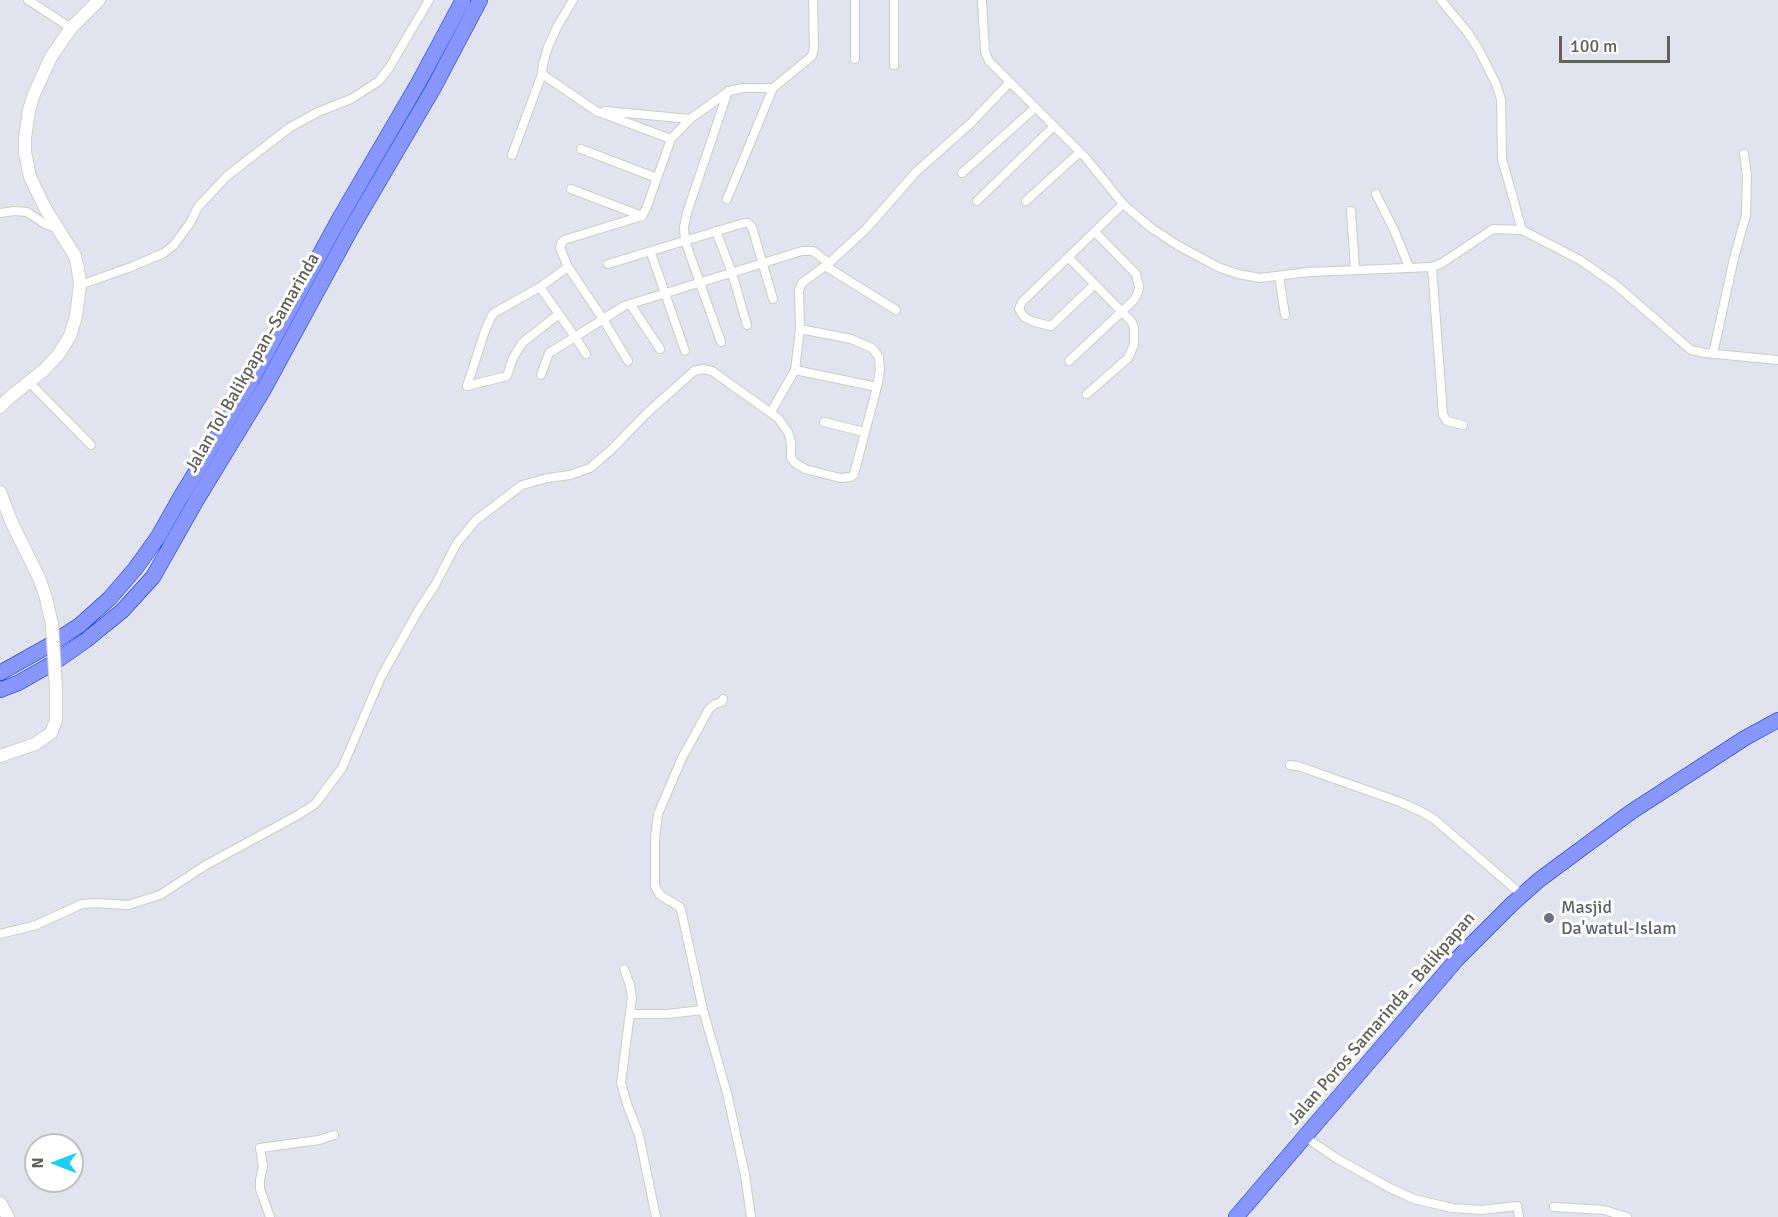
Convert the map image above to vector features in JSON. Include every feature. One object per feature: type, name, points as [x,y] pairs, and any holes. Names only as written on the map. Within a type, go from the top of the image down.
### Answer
[{"type":"highway","name":"Jalan Tol Balikpapan–Samarinda","points":[[0,673],[80,625],[123,584],[158,537],[251,381],[463,0]]},
{"type":"highway","name":"Jalan Tol Balikpapan–Samarinda","points":[[0,690],[18,683],[55,662],[85,641],[122,611],[153,577],[264,389],[480,0]]},
{"type":"highway","name":"Jalan Poros Samarinda - Balikpapan","points":[[1236,1217],[1458,958],[1522,895],[1631,812],[1745,738],[1778,720]]},
{"type":"street","points":[[28,0],[71,28]]},
{"type":"street","points":[[0,407],[52,362],[70,336],[76,316],[80,285],[75,256],[45,208],[30,177],[25,152],[26,138],[29,110],[51,57],[71,28],[99,0]]},
{"type":"street","points":[[80,285],[164,253],[174,245],[198,207],[227,176],[289,128],[318,112],[351,99],[379,81],[429,0]]},
{"type":"street","points":[[512,155],[542,74],[548,47],[573,0]]},
{"type":"street","points":[[727,199],[773,88],[814,53],[813,0]]},
{"type":"street","points":[[855,0],[855,59]]},
{"type":"street","points":[[894,0],[894,65]]},
{"type":"street","points":[[982,0],[986,57],[1009,83],[1080,152],[1123,204],[1150,227],[1209,263],[1249,276],[1432,267],[1442,263],[1493,229],[1522,230],[1580,260],[1616,285],[1691,350],[1698,353],[1778,360]]},
{"type":"street","points":[[1441,0],[1468,33],[1496,84],[1501,99],[1503,159],[1522,230]]},
{"type":"street","points":[[542,74],[596,111],[671,139]]},
{"type":"street","points":[[771,412],[795,370],[800,329],[799,290],[802,284],[827,265],[866,229],[916,172],[970,123],[1009,83]]},
{"type":"street","points":[[628,361],[568,267],[560,248],[561,244],[564,240],[642,216],[671,139],[690,119],[729,91],[743,88],[773,88]]},
{"type":"street","points":[[721,342],[686,242],[684,227],[729,91]]},
{"type":"street","points":[[962,173],[1035,108]]},
{"type":"street","points":[[596,111],[690,119]]},
{"type":"street","points":[[977,201],[1053,126]]},
{"type":"street","points":[[580,149],[657,178]]},
{"type":"street","points":[[1026,201],[1080,152]]},
{"type":"street","points":[[1713,354],[1746,215],[1747,176],[1744,154]]},
{"type":"street","points":[[571,189],[642,216]]},
{"type":"street","points":[[1376,194],[1409,267]]},
{"type":"street","points":[[1094,285],[1051,326],[1034,322],[1020,313],[1018,309],[1022,302],[1123,204]]},
{"type":"street","points":[[1351,211],[1355,269]]},
{"type":"street","points":[[0,213],[27,212],[45,224],[58,229]]},
{"type":"street","points":[[608,264],[748,223],[752,227],[773,299]]},
{"type":"street","points":[[717,231],[747,325]]},
{"type":"street","points":[[1069,362],[1134,301],[1137,295],[1136,274],[1095,232]]},
{"type":"street","points":[[541,375],[549,353],[617,309],[802,251],[810,250],[827,265],[896,310]]},
{"type":"street","points":[[651,252],[685,351]]},
{"type":"street","points":[[1069,258],[1132,322],[1134,328],[1132,353],[1087,394]]},
{"type":"street","points":[[559,314],[528,337],[518,348],[507,376],[467,386],[485,331],[494,313],[540,287],[568,267]]},
{"type":"street","points":[[1432,267],[1443,415],[1447,421],[1463,425]]},
{"type":"street","points":[[1279,276],[1285,315]]},
{"type":"street","points":[[540,287],[586,354]]},
{"type":"street","points":[[630,304],[660,349]]},
{"type":"street","points":[[0,934],[36,925],[82,904],[128,905],[160,895],[206,865],[315,804],[342,768],[381,677],[418,610],[435,585],[457,543],[476,520],[522,485],[591,468],[694,371],[703,369],[712,371],[771,412],[788,432],[791,441],[790,458],[793,462],[806,470],[840,478],[851,477],[854,474],[877,387],[880,370],[879,357],[872,348],[851,339],[800,329]]},
{"type":"street","points":[[795,370],[877,387]]},
{"type":"street","points":[[30,382],[91,446]]},
{"type":"street","points":[[824,422],[864,432]]},
{"type":"street","points":[[0,492],[46,598],[52,624],[57,715],[51,733],[35,744],[0,756]]},
{"type":"street","points":[[723,699],[722,702],[709,709],[682,758],[658,814],[655,838],[655,886],[660,895],[675,903],[681,910],[703,1010],[727,1093],[745,1174],[751,1217]]},
{"type":"street","points":[[1290,765],[1400,802],[1420,811],[1434,819],[1522,895]]},
{"type":"street","points":[[624,969],[632,997],[621,1075],[622,1090],[639,1135],[656,1217]]},
{"type":"street","points":[[630,1014],[667,1014],[703,1010]]},
{"type":"street","points":[[270,1217],[260,1189],[263,1166],[260,1148],[319,1140],[334,1135]]},
{"type":"street","points":[[1305,1137],[1336,1158],[1414,1199],[1452,1208],[1481,1210],[1517,1206],[1519,1217]]},
{"type":"street","points":[[0,1203],[8,1217]]},
{"type":"street","points":[[1554,1207],[1604,1210],[1627,1217]]},
{"type":"place","name":"Masjid Da'watul-Islam","points":[[1549,918]]}]
